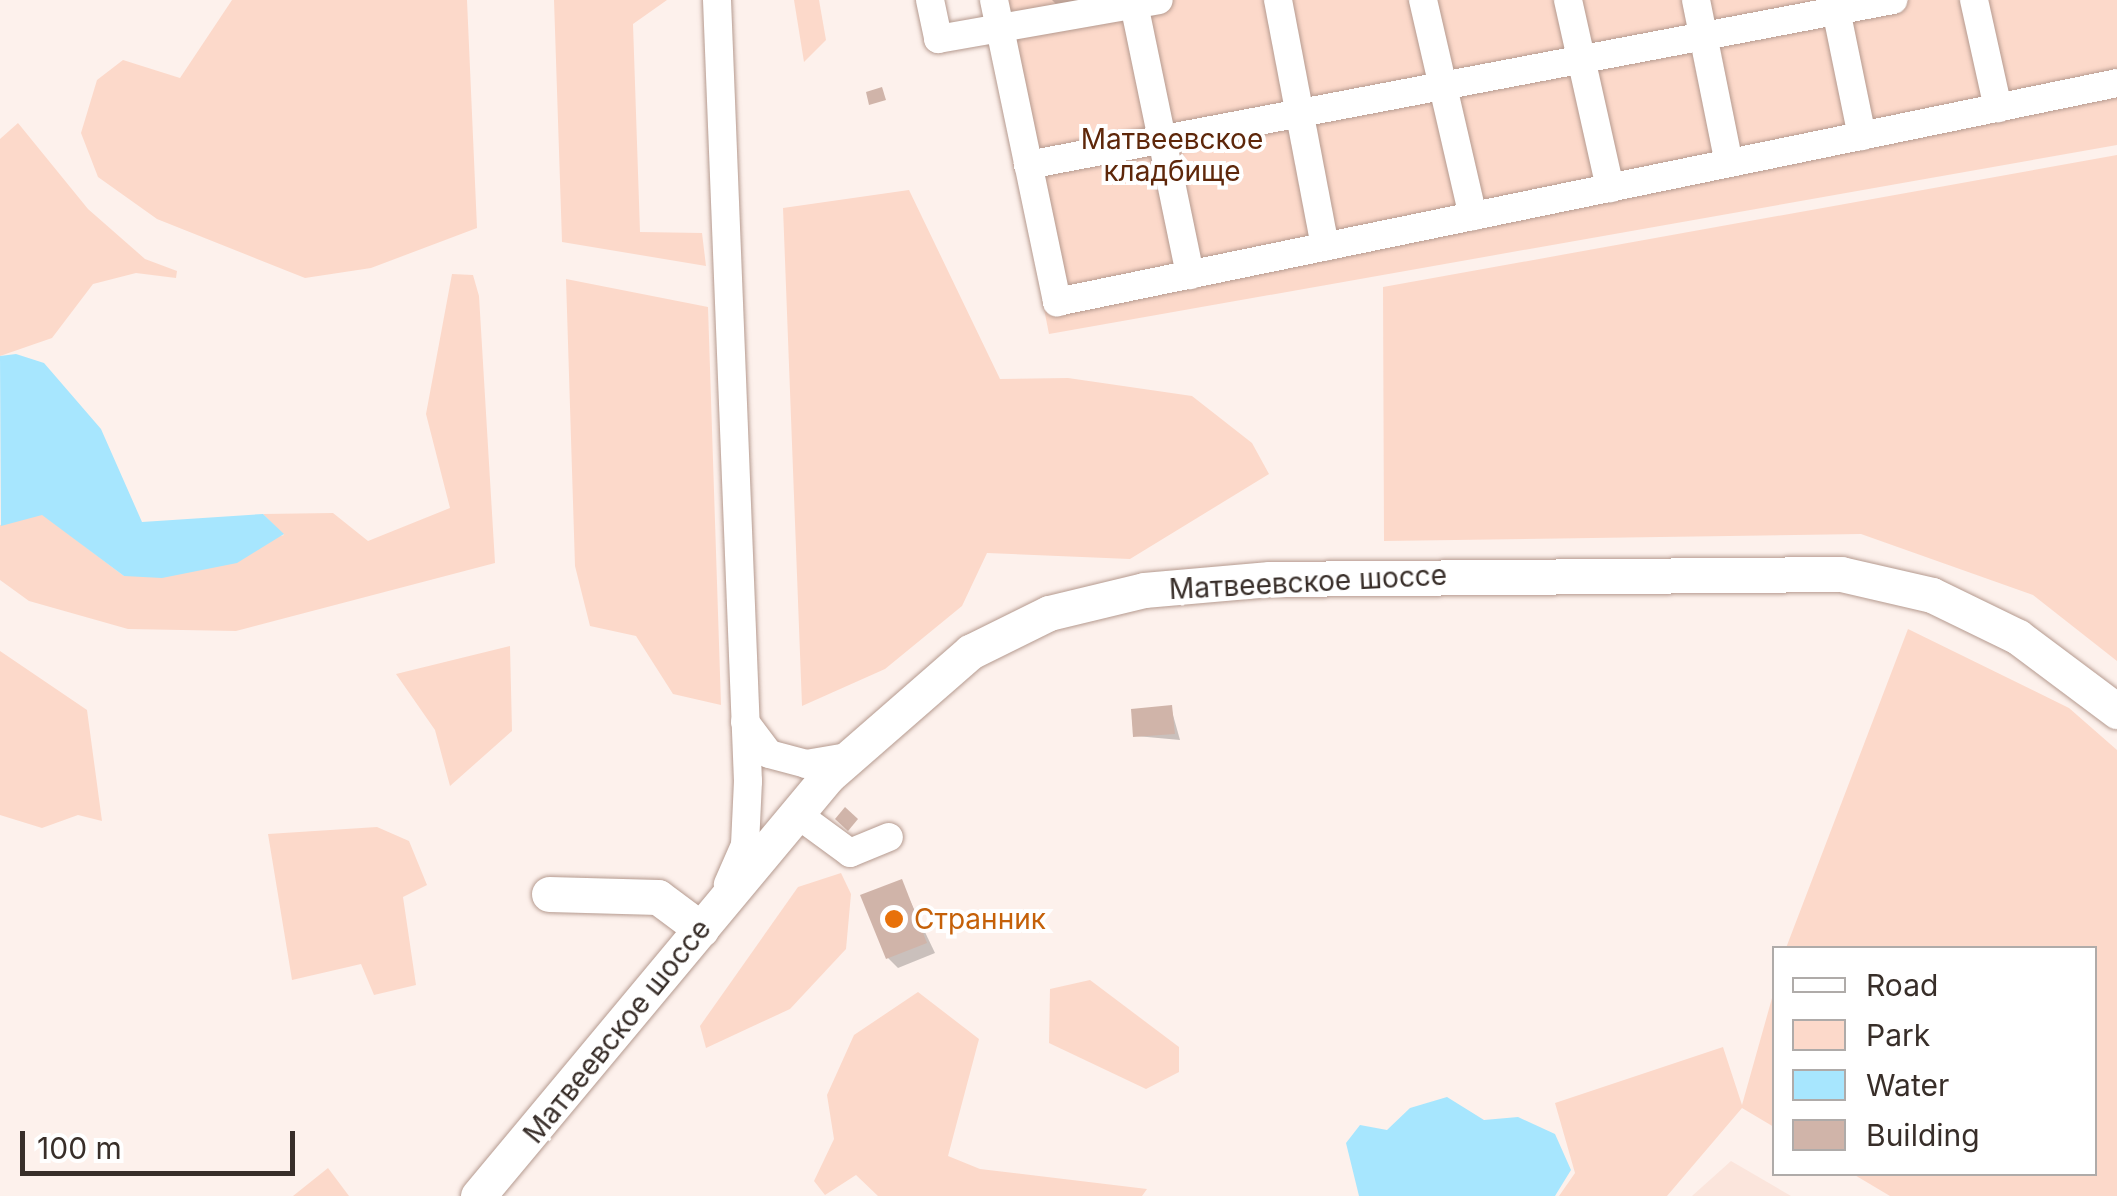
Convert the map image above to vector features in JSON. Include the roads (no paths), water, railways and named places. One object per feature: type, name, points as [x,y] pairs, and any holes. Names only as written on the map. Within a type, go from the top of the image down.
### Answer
[{"type":"main road","name":"Матвеевское шоссе","points":[[478,1196],[796,814],[848,757],[970,652],[1048,612],[1144,590],[1270,578],[1841,574],[1932,595],[2000,629],[2117,711]]},
{"type":"main road","points":[[549,894],[658,897],[710,918]]},
{"type":"street","points":[[710,918],[745,845],[745,722],[717,0]]},
{"type":"street","points":[[930,0],[938,39],[1001,32],[1152,1],[1162,139],[1190,275]]},
{"type":"street","points":[[994,0],[1057,302],[2117,83]]},
{"type":"street","points":[[1278,0],[1325,247]]},
{"type":"street","points":[[1423,0],[1473,216]]},
{"type":"street","points":[[1568,0],[1610,188]]},
{"type":"street","points":[[1696,0],[1729,163]]},
{"type":"street","points":[[1028,165],[1704,36],[1835,5],[1893,0]]},
{"type":"street","points":[[1974,0],[1998,108]]},
{"type":"street","points":[[1835,5],[1862,136]]},
{"type":"street","points":[[745,722],[769,754],[806,764],[848,757]]},
{"type":"street","points":[[796,814],[850,854],[889,838]]},
{"type":"water","points":[[16,354],[44,363],[101,429],[142,522],[263,514],[284,534],[237,563],[162,578],[124,576],[42,515],[1,526],[0,356]]},
{"type":"water","points":[[1447,1097],[1484,1120],[1518,1117],[1555,1134],[1571,1170],[1555,1196],[1359,1196],[1346,1143],[1360,1125],[1387,1130],[1410,1108]]},
{"type":"place","name":"Странник","points":[[894,919]]},
{"type":"park label","name":"Матвеевское кладбище","points":[[1172,155]]}]
